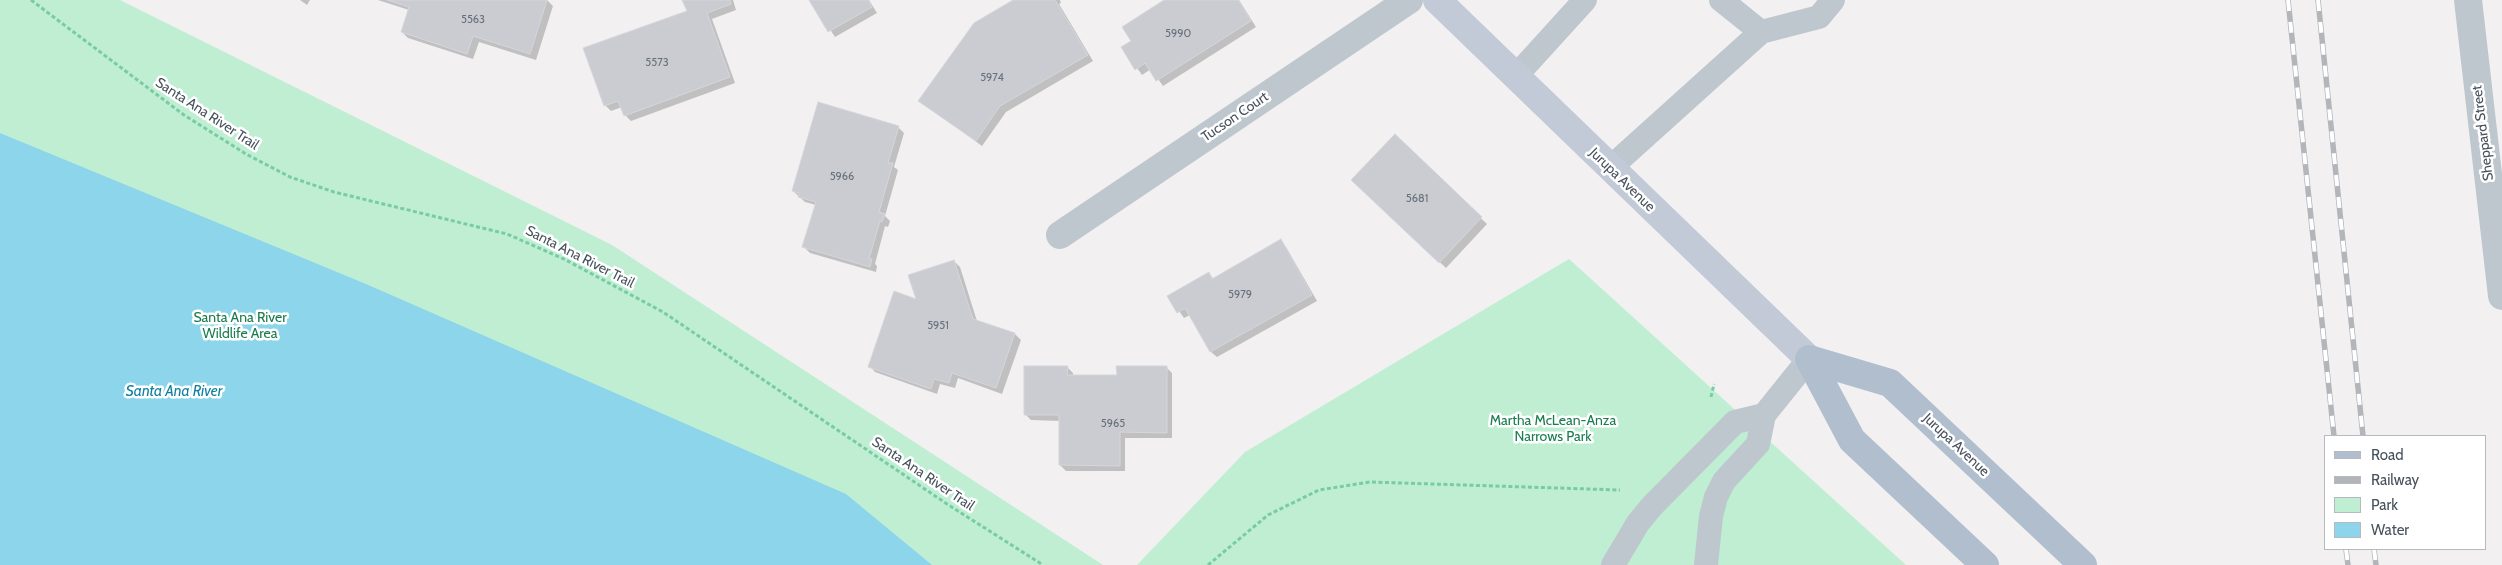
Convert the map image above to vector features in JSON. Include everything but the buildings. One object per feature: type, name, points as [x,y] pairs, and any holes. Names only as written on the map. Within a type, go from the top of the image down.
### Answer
[{"type":"main road","name":"Jurupa Avenue","points":[[1437,0],[1809,359],[1852,440],[1985,565]]},
{"type":"main road","name":"Jurupa Avenue","points":[[1809,359],[1890,383],[2083,565]]},
{"type":"street","name":"Tucson Court","points":[[1060,235],[1410,0]]},
{"type":"street","name":"Sheppard Street","points":[[2468,0],[2502,296]]},
{"type":"lane","points":[[1515,77],[1585,0]]},
{"type":"lane","points":[[1721,0],[1761,32]]},
{"type":"lane","points":[[1610,168],[1761,32],[1819,17],[1833,0]]},
{"type":"lane","points":[[1706,565],[1716,497],[1724,481],[1758,444],[1764,415],[1809,359]]},
{"type":"lane","points":[[1613,565],[1638,523],[1652,506],[1735,422],[1764,415]]},
{"type":"path","name":"Santa Ana River Trail","points":[[31,0],[184,115],[246,154],[281,172],[334,192],[507,234],[564,259],[663,312],[947,504],[1043,565]]},
{"type":"path","points":[[1208,565],[1268,515],[1319,490],[1370,482],[1622,490],[1652,506]]},
{"type":"green space","name":"Santa Ana River Wildlife Area","points":[[0,0],[120,0],[612,245],[1103,565],[0,565]]},
{"type":"green space","name":"Martha McLean-Anza Narrows Park","points":[[1569,259],[1906,565],[1137,565],[1245,452]]},
{"type":"water","name":"Santa Ana River","points":[[0,133],[366,284],[846,494],[932,565],[0,565]]},
{"type":"railway","points":[[2288,0],[2334,435]]},
{"type":"railway","points":[[2318,0],[2363,435]]},
{"type":"railway","points":[[2346,550],[2348,565]]},
{"type":"railway","points":[[2374,550],[2376,565]]}]
